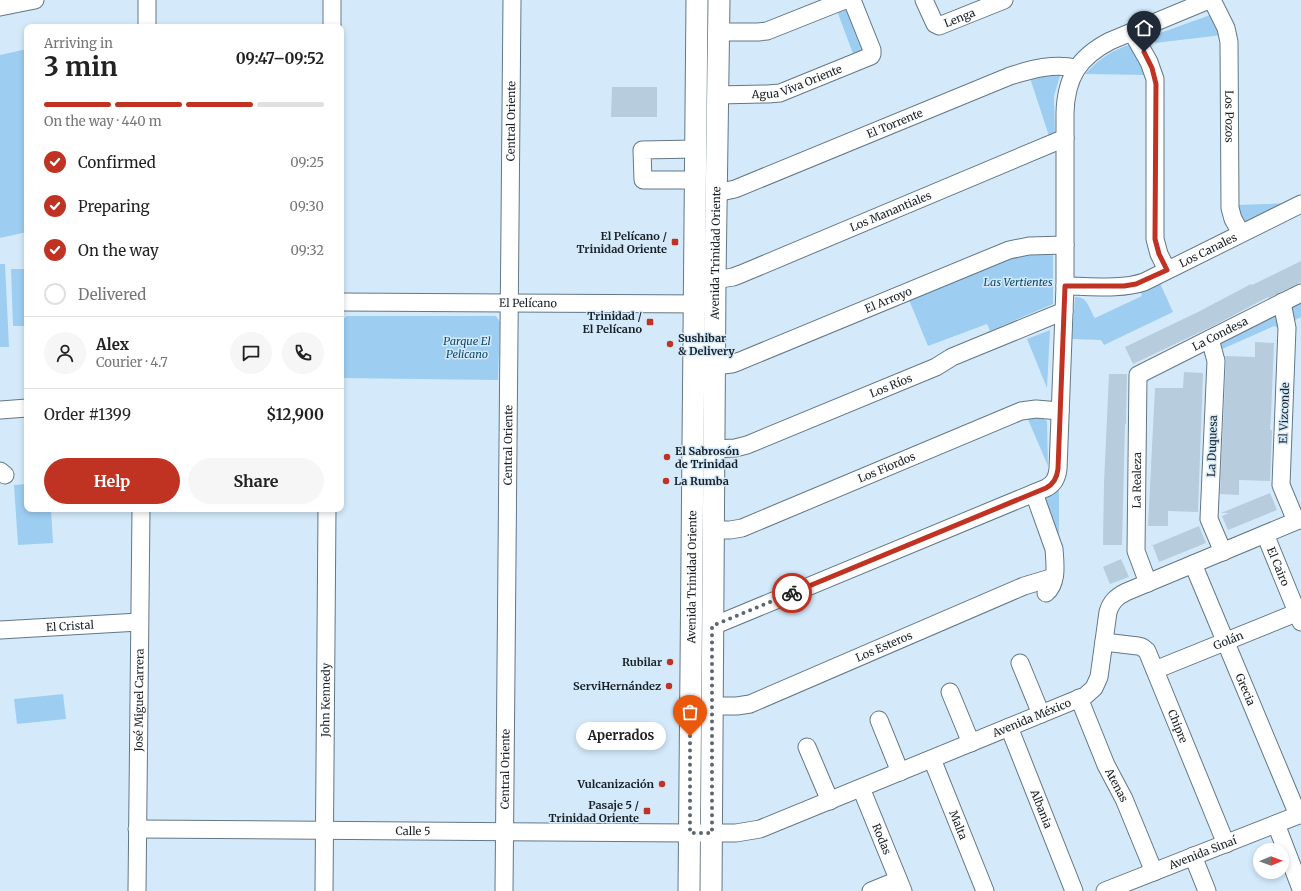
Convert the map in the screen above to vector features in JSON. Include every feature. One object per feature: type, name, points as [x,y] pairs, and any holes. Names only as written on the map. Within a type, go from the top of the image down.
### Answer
[{"type":"main road","name":"Avenida Trinidad Oriente","points":[[697,0],[695,180],[704,304],[714,366],[711,891]]},
{"type":"main road","name":"Avenida Trinidad Oriente","points":[[689,891],[704,304],[715,280],[719,0]]},
{"type":"street","points":[[0,7],[36,0]]},
{"type":"street","points":[[147,0],[147,24]]},
{"type":"street","points":[[332,0],[332,24]]},
{"type":"street","name":"Central Oriente","points":[[504,891],[512,0]]},
{"type":"street","points":[[718,32],[768,31],[845,0]]},
{"type":"street","name":"Agua Viva Oriente","points":[[717,94],[780,93],[869,57],[872,54],[872,50],[852,0]]},
{"type":"street","name":"Lenga","points":[[924,0],[933,22],[937,26],[942,26],[1004,0]]},
{"type":"street","points":[[712,626],[1034,493],[1050,486],[1056,480],[1058,469],[1065,286],[1065,138],[1066,101],[1069,84],[1076,68],[1100,46],[1210,0]]},
{"type":"street","name":"Los Pozos","points":[[1210,0],[1226,28],[1229,42],[1230,208],[1233,219],[1241,233]]},
{"type":"street","points":[[1132,32],[1152,68],[1155,79],[1155,239],[1159,254],[1167,270]]},
{"type":"street","name":"El Torrente","points":[[716,193],[735,190],[1015,74],[1053,66],[1076,68]]},
{"type":"street","name":"Los Manantiales","points":[[715,280],[741,274],[1065,138]]},
{"type":"street","points":[[695,180],[643,180],[642,150],[696,149]]},
{"type":"street","name":"Los Canales","points":[[1065,286],[1124,286],[1136,284],[1301,204]]},
{"type":"street","name":"El Arroyo","points":[[714,366],[732,364],[740,361],[1009,250],[1029,246],[1065,245]]},
{"type":"street","name":"La Condesa","points":[[1138,375],[1301,292]]},
{"type":"street","name":"El Pelícano","points":[[344,302],[704,304]]},
{"type":"street","name":"El Vizconde","points":[[1282,302],[1287,328],[1281,484],[1299,520]]},
{"type":"street","name":"Los Ríos","points":[[714,449],[735,448],[747,445],[936,367],[952,357],[1064,311]]},
{"type":"street","name":"La Duquesa","points":[[1210,338],[1216,361],[1209,519],[1223,552]]},
{"type":"street","name":"La Realeza","points":[[1138,375],[1136,551],[1148,583]]},
{"type":"street","points":[[0,410],[24,408]]},
{"type":"street","name":"Los Fiordos","points":[[713,530],[742,528],[1021,411],[1036,409],[1060,411]]},
{"type":"street","points":[[1034,493],[1054,549],[1054,578],[1052,587],[1046,593]]},
{"type":"street","name":"José Miguel Carrera","points":[[137,891],[141,512]]},
{"type":"street","name":"John Kennedy","points":[[324,891],[327,512]]},
{"type":"street","name":"Avenida México","points":[[690,833],[744,832],[760,829],[1090,693],[1099,676],[1108,612],[1112,602],[1121,595],[1148,583],[1299,520]]},
{"type":"street","name":"El Cairo","points":[[1265,534],[1300,615]]},
{"type":"street","name":"Grecia","points":[[1193,564],[1299,815]]},
{"type":"street","name":"Los Esteros","points":[[712,706],[745,705],[755,702],[1024,586],[1054,578]]},
{"type":"street","name":"Golán","points":[[1155,670],[1225,642],[1300,615]]},
{"type":"street","name":"El Cristal","points":[[0,630],[139,622]]},
{"type":"street","name":"Chipre","points":[[1104,642],[1142,647],[1149,654],[1226,844]]},
{"type":"street","points":[[1020,663],[1041,714]]},
{"type":"street","points":[[950,692],[971,743]]},
{"type":"street","name":"Atenas","points":[[1079,698],[1106,765],[1124,800],[1154,872]]},
{"type":"street","points":[[879,720],[900,772]]},
{"type":"street","name":"Albania","points":[[1009,727],[1074,891]]},
{"type":"street","points":[[807,747],[830,801]]},
{"type":"street","name":"Malta","points":[[932,758],[986,891]]},
{"type":"street","name":"Rodas","points":[[861,788],[900,886]]},
{"type":"street","name":"Avenida Sinaí","points":[[1105,891],[1124,887],[1154,872],[1299,815]]},
{"type":"street","points":[[1276,824],[1301,889]]},
{"type":"street","name":"Calle 5","points":[[137,829],[690,833]]},
{"type":"street","points":[[1193,856],[1207,891]]},
{"type":"street","points":[[871,891],[900,886]]},
{"type":"green space","points":[[847,4],[868,48],[855,59],[836,8]]},
{"type":"green space","points":[[1213,14],[1222,35],[1155,43],[1149,37]]},
{"type":"green space","points":[[1131,44],[1149,75],[1085,74],[1106,56],[1117,49]]},
{"type":"green space","points":[[24,50],[24,233],[0,238],[0,55]]},
{"type":"green space","points":[[1062,69],[1054,96],[1055,134],[1049,136],[1030,78]]},
{"type":"green space","points":[[1291,203],[1247,224],[1238,210],[1238,205]]},
{"type":"green space","name":"Las Vertientes","points":[[1053,250],[1053,304],[990,331],[987,324],[928,346],[909,300],[1020,255]]},
{"type":"green space","points":[[0,264],[5,264],[9,347],[0,347]]},
{"type":"green space","points":[[11,269],[24,269],[24,326],[13,326]]},
{"type":"green space","points":[[1158,279],[1173,312],[1104,345],[1101,340],[1072,339],[1075,297],[1083,299],[1088,304],[1095,318],[1142,296],[1139,288]]},
{"type":"green space","points":[[1301,295],[1301,317],[1289,323],[1289,300]]},
{"type":"green space","points":[[1273,310],[1284,330],[1274,326],[1220,350],[1216,339]]},
{"type":"green space","name":"Parque El Pelicano","points":[[347,316],[496,316],[500,322],[498,380],[344,378],[344,318]]},
{"type":"green space","points":[[1050,330],[1047,388],[1027,339]]},
{"type":"green space","points":[[1027,417],[1041,417],[1047,421],[1048,466]]},
{"type":"green space","points":[[24,484],[24,512],[51,512],[53,543],[18,545],[14,485]]},
{"type":"green space","points":[[1059,488],[1059,541],[1043,501]]},
{"type":"green space","points":[[63,694],[66,719],[17,724],[14,699]]},
{"type":"building","points":[[612,87],[657,87],[657,117],[611,117]]},
{"type":"building","points":[[1301,261],[1301,282],[1133,364],[1125,347],[1198,312],[1251,284],[1252,285]]},
{"type":"building","points":[[1255,342],[1274,343],[1270,430],[1272,430],[1270,481],[1239,480],[1239,495],[1220,494],[1225,356],[1255,357]]},
{"type":"building","points":[[1184,372],[1203,373],[1198,512],[1168,511],[1168,526],[1148,526],[1155,388],[1183,388]]},
{"type":"building","points":[[1109,374],[1127,374],[1122,545],[1103,545]]},
{"type":"building","points":[[1270,493],[1277,510],[1228,530],[1222,516],[1229,513],[1221,513]]},
{"type":"building","points":[[1199,526],[1206,543],[1159,562],[1153,546],[1151,546]]},
{"type":"building","points":[[1121,559],[1129,577],[1110,584],[1103,567]]},
{"type":"way so far","points":[[690,736],[690,833],[712,833],[712,626],[792,593]]},
{"type":"place","name":"El Pelícano / Trinidad Oriente","points":[[675,242]]},
{"type":"place","name":"Trinidad / El Pelícano","points":[[650,322]]},
{"type":"place","name":"Sushibar & Delivery","points":[[670,344]]},
{"type":"place","name":"El Sabrosón de Trinidad","points":[[667,457]]},
{"type":"place","name":"La Rumba","points":[[666,481]]},
{"type":"place","name":"Rubilar","points":[[670,662]]},
{"type":"place","name":"ServiHernández","points":[[669,686]]},
{"type":"place","name":"Aperrados","points":[[690,736]]},
{"type":"place","name":"Vulcanización","points":[[662,784]]},
{"type":"place","name":"Pasaje 5 / Trinidad Oriente","points":[[647,811]]},
{"type":"route","points":[[792,593],[1046,488],[1056,480],[1058,474],[1065,286],[1124,286],[1144,282],[1167,270],[1159,254],[1155,239],[1156,84],[1152,68],[1144,52]]}]
